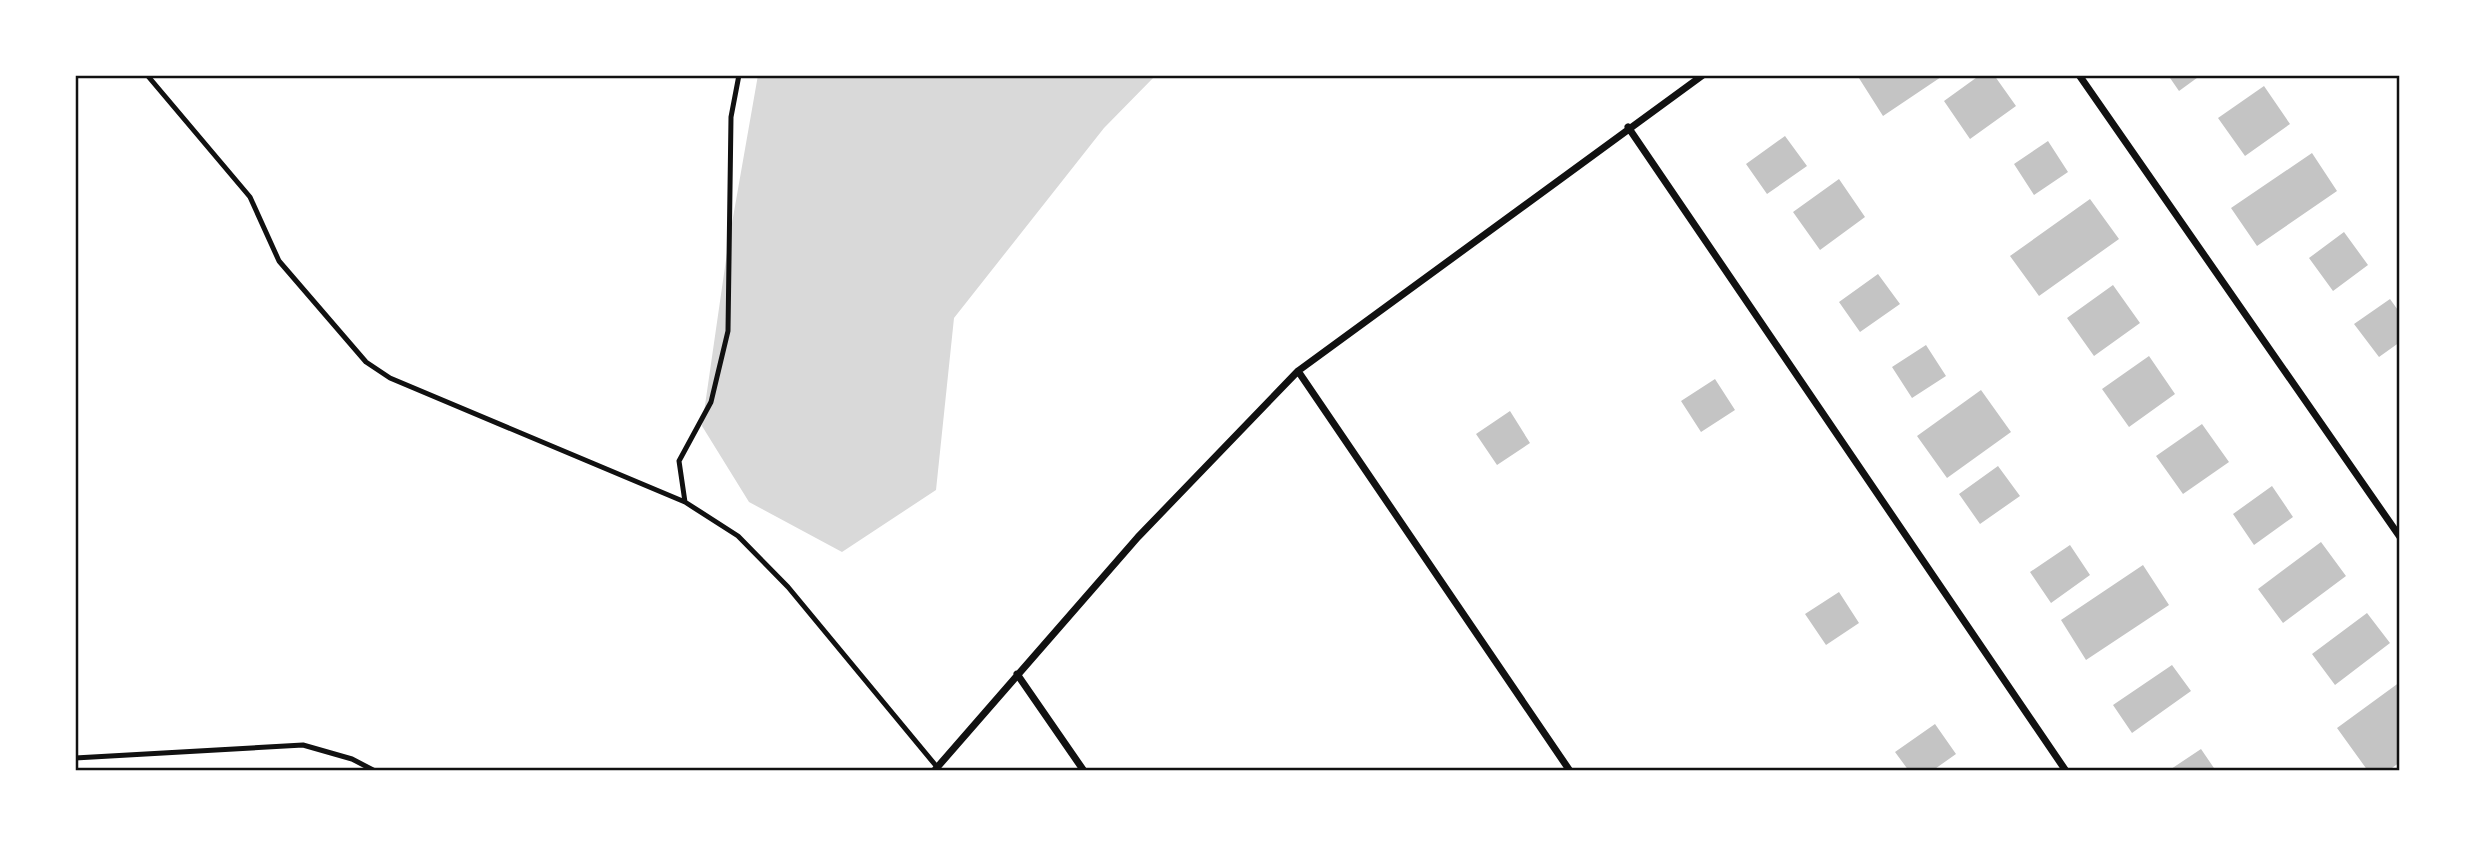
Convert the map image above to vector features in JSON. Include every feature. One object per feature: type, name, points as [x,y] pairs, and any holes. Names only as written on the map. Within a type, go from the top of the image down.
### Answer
[{"type":"street","points":[[936,769],[1139,537],[1298,371],[1628,127],[1703,75]]},
{"type":"street","points":[[2079,75],[2400,537]]},
{"type":"street","points":[[1628,127],[2066,771]]},
{"type":"street","points":[[1298,371],[1570,771]]},
{"type":"street","points":[[1017,674],[1083,771]]},
{"type":"lane","points":[[147,75],[250,197],[279,261],[366,362],[390,378],[685,502],[738,536],[788,587],[936,769]]},
{"type":"lane","points":[[685,502],[679,461],[711,402],[729,331],[730,117],[738,75]]},
{"type":"lane","points":[[75,758],[303,745],[352,759],[375,771]]},
{"type":"shaded area","points":[[758,75],[1156,75],[1104,128],[954,318],[936,490],[842,552],[749,502],[702,426],[728,246]]},
{"type":"building","points":[[1857,75],[1944,75],[1883,116]]},
{"type":"building","points":[[1980,75],[1994,75],[2016,106],[1970,139],[1944,101]]},
{"type":"building","points":[[2168,75],[2201,75],[2179,91]]},
{"type":"building","points":[[2264,86],[2290,124],[2245,156],[2218,118]]},
{"type":"building","points":[[1785,136],[1807,166],[1767,194],[1746,164]]},
{"type":"building","points":[[2048,141],[2068,172],[2034,195],[2014,164]]},
{"type":"building","points":[[2312,153],[2337,191],[2257,246],[2231,208]]},
{"type":"building","points":[[1839,179],[1865,217],[1820,250],[1793,212]]},
{"type":"building","points":[[2090,199],[2119,239],[2039,296],[2010,256]]},
{"type":"building","points":[[2344,232],[2368,265],[2333,291],[2309,258]]},
{"type":"building","points":[[1878,274],[1900,304],[1860,332],[1839,302]]},
{"type":"building","points":[[2113,285],[2140,323],[2094,356],[2067,318]]},
{"type":"building","points":[[2390,299],[2400,313],[2400,342],[2379,357],[2354,324]]},
{"type":"building","points":[[1926,345],[1946,376],[1912,398],[1892,367]]},
{"type":"building","points":[[2149,356],[2175,394],[2129,427],[2102,389]]},
{"type":"building","points":[[1715,379],[1735,410],[1701,432],[1681,401]]},
{"type":"building","points":[[1981,390],[2011,432],[1947,478],[1917,436]]},
{"type":"building","points":[[1510,411],[1530,443],[1497,465],[1476,434]]},
{"type":"building","points":[[2202,424],[2229,462],[2183,494],[2156,456]]},
{"type":"building","points":[[1998,466],[2020,496],[1980,524],[1959,494]]},
{"type":"building","points":[[2272,486],[2293,517],[2254,545],[2233,514]]},
{"type":"building","points":[[2321,542],[2346,576],[2283,623],[2258,589]]},
{"type":"building","points":[[2070,545],[2090,575],[2051,603],[2030,572]]},
{"type":"building","points":[[2143,565],[2169,605],[2086,660],[2061,620]]},
{"type":"building","points":[[1839,592],[1859,623],[1826,645],[1805,614]]},
{"type":"building","points":[[2367,613],[2390,643],[2335,685],[2312,654]]},
{"type":"building","points":[[2172,665],[2191,691],[2132,733],[2113,705]]},
{"type":"building","points":[[2400,682],[2400,762],[2388,771],[2368,771],[2337,728]]},
{"type":"building","points":[[1935,724],[1956,754],[1932,771],[1909,771],[1895,752]]},
{"type":"building","points":[[2201,749],[2216,771],[2168,771]]}]
